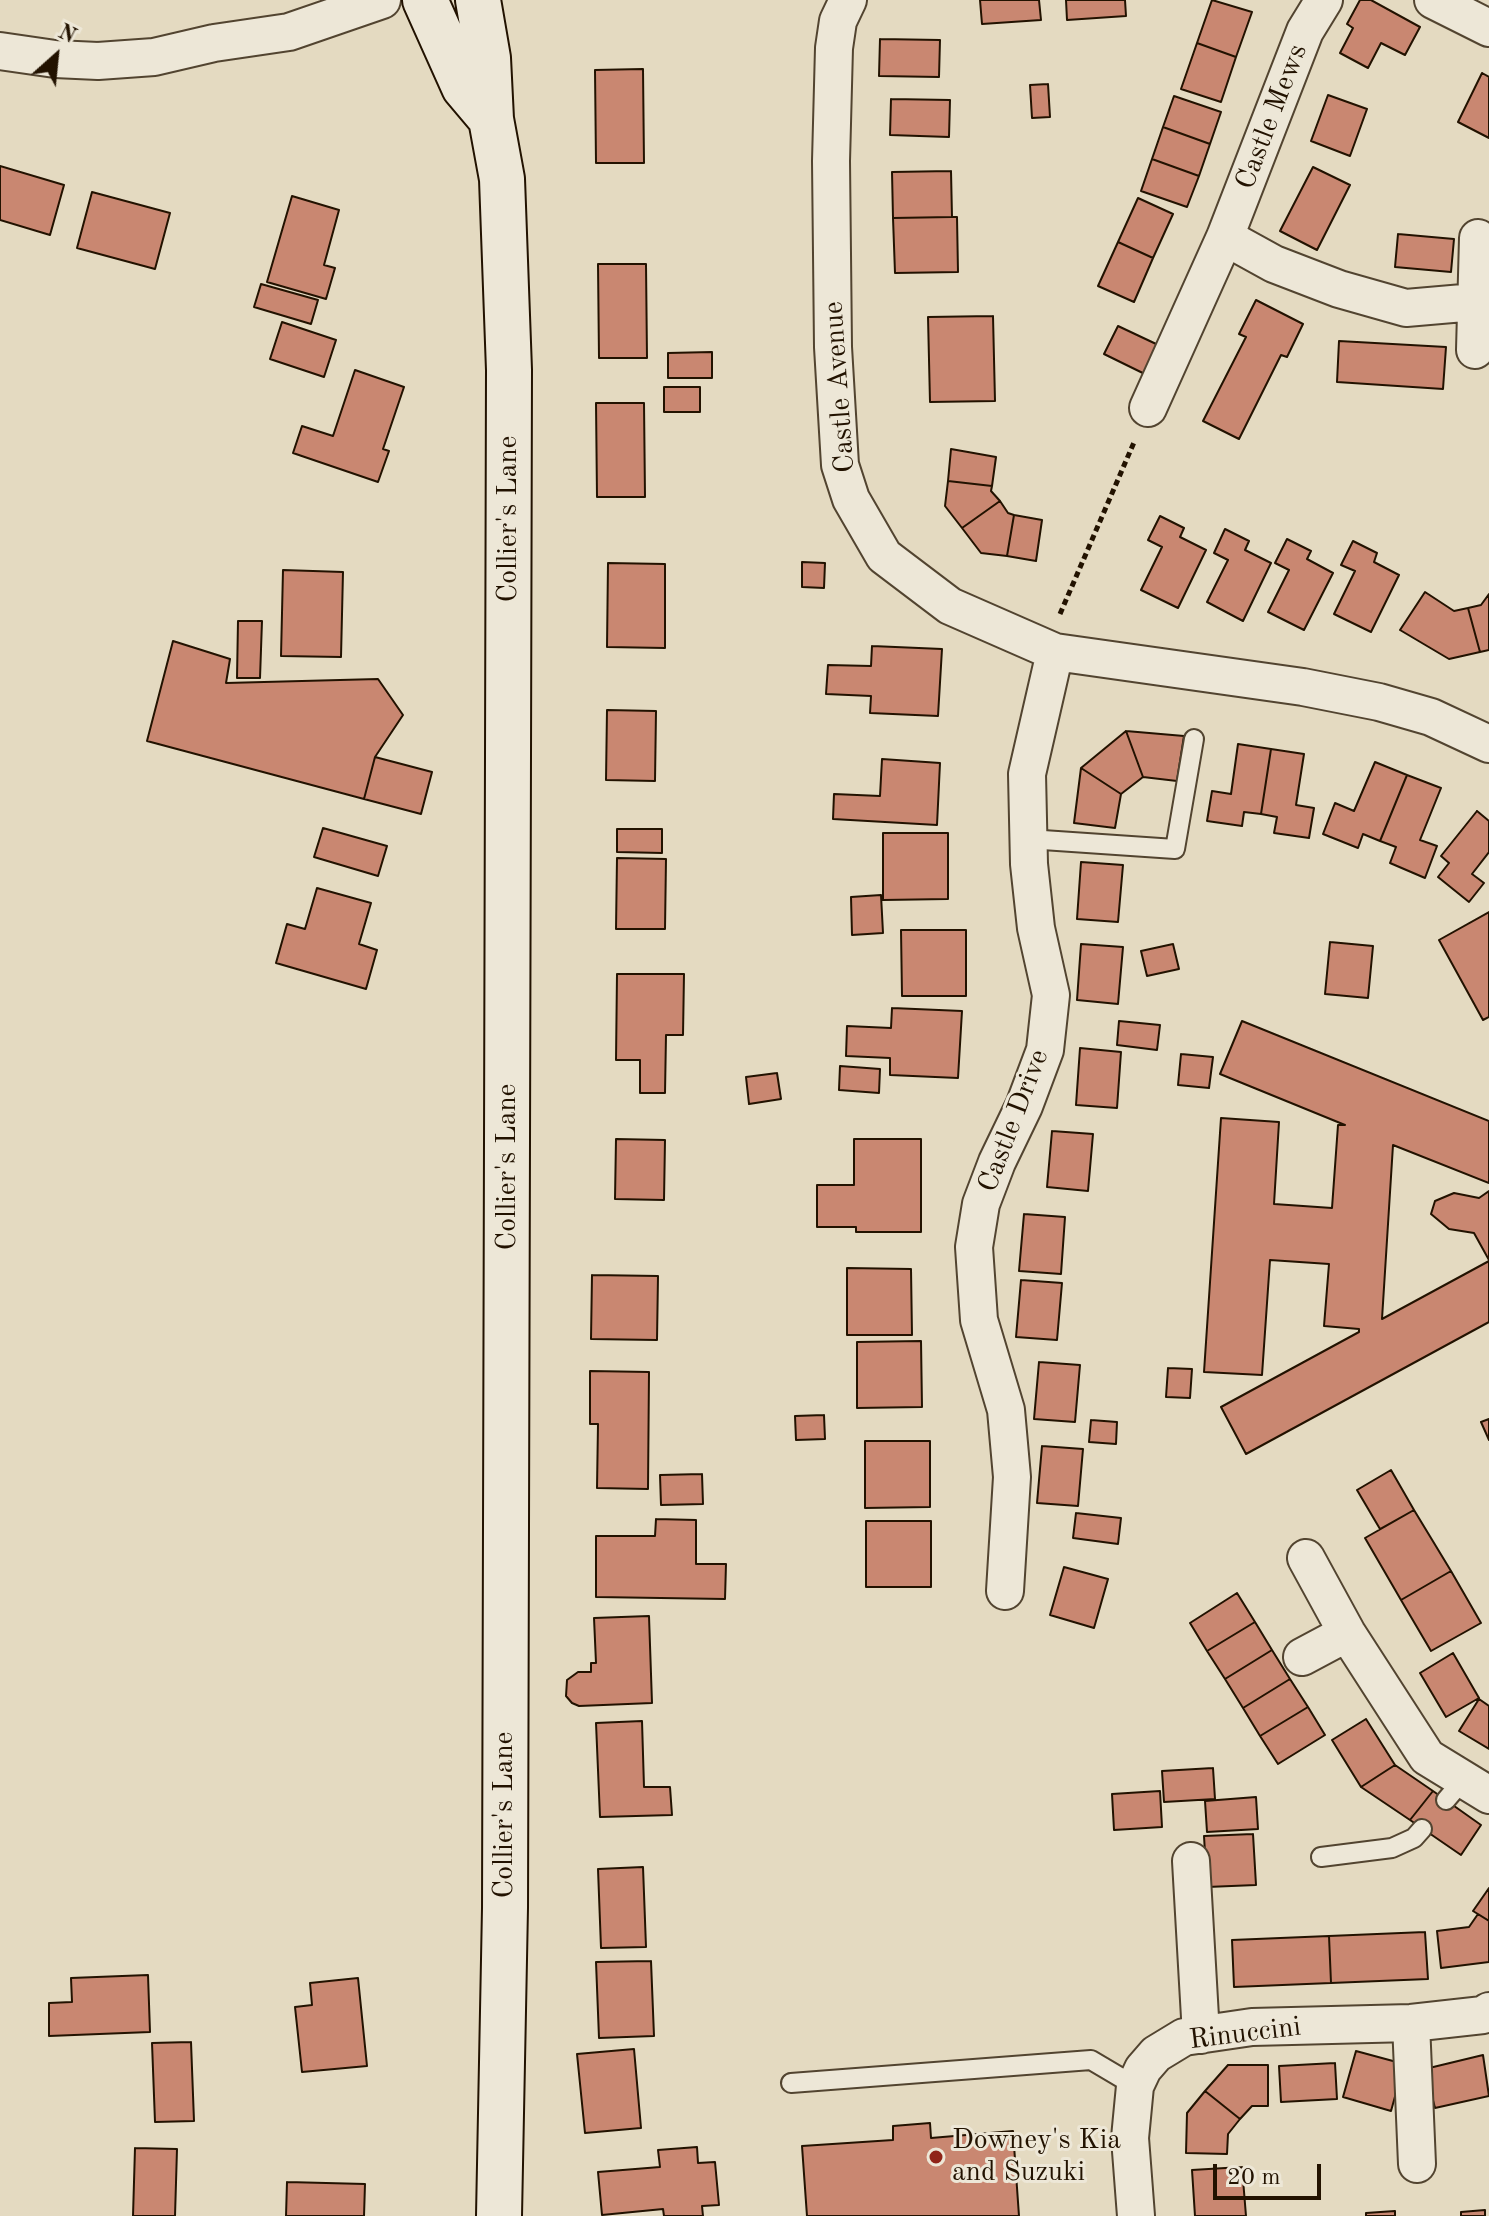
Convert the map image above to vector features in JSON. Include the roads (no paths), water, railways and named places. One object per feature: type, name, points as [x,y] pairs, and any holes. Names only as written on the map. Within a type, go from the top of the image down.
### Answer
[{"type":"street","points":[[0,51],[98,61],[154,57],[214,43],[289,32],[382,0]]},
{"type":"street","points":[[427,0],[450,0]]},
{"type":"street","name":"Collier's Lane","points":[[427,0],[464,87],[491,119]]},
{"type":"street","name":"Collier's Lane","points":[[478,0],[488,58],[491,119],[502,179],[509,370],[505,1908],[499,2216]]},
{"type":"street","name":"Castle Avenue","points":[[848,0],[838,21],[834,48],[831,161],[833,347],[840,465],[851,499],[884,556],[950,606],[1050,650],[1352,696],[1431,717],[1489,744]]},
{"type":"street","name":"Castle Mews","points":[[1148,408],[1225,237],[1305,31],[1324,0]]},
{"type":"street","points":[[1433,0],[1489,28]]},
{"type":"street","points":[[1225,237],[1274,264],[1339,289],[1406,308],[1475,302]]},
{"type":"street","points":[[1475,350],[1478,238]]},
{"type":"street","name":"Castle Drive","points":[[1005,1591],[1012,1477],[1006,1410],[979,1320],[974,1247],[981,1204],[1045,1050],[1051,995],[1036,928],[1028,839],[1027,774],[1050,650]]},
{"type":"street","points":[[1306,1558],[1347,1633],[1427,1757],[1466,1792]]},
{"type":"street","points":[[1302,1657],[1347,1633]]},
{"type":"street","points":[[1191,1861],[1201,2035]]},
{"type":"street","name":"Rinuccini","points":[[1136,2216],[1130,2138],[1135,2086],[1143,2069],[1156,2054],[1184,2037],[1252,2027],[1411,2023],[1483,2015],[1489,2011]]},
{"type":"street","points":[[1411,2023],[1417,2164]]},
{"type":"lane","points":[[1028,839],[1175,849],[1194,739]]},
{"type":"lane","points":[[1321,1857],[1392,1848],[1414,1838],[1422,1829]]},
{"type":"lane","points":[[791,2083],[1091,2060],[1135,2086]]},
{"type":"place","name":"Downey's Kia and Suzuki","points":[[936,2157]]}]
